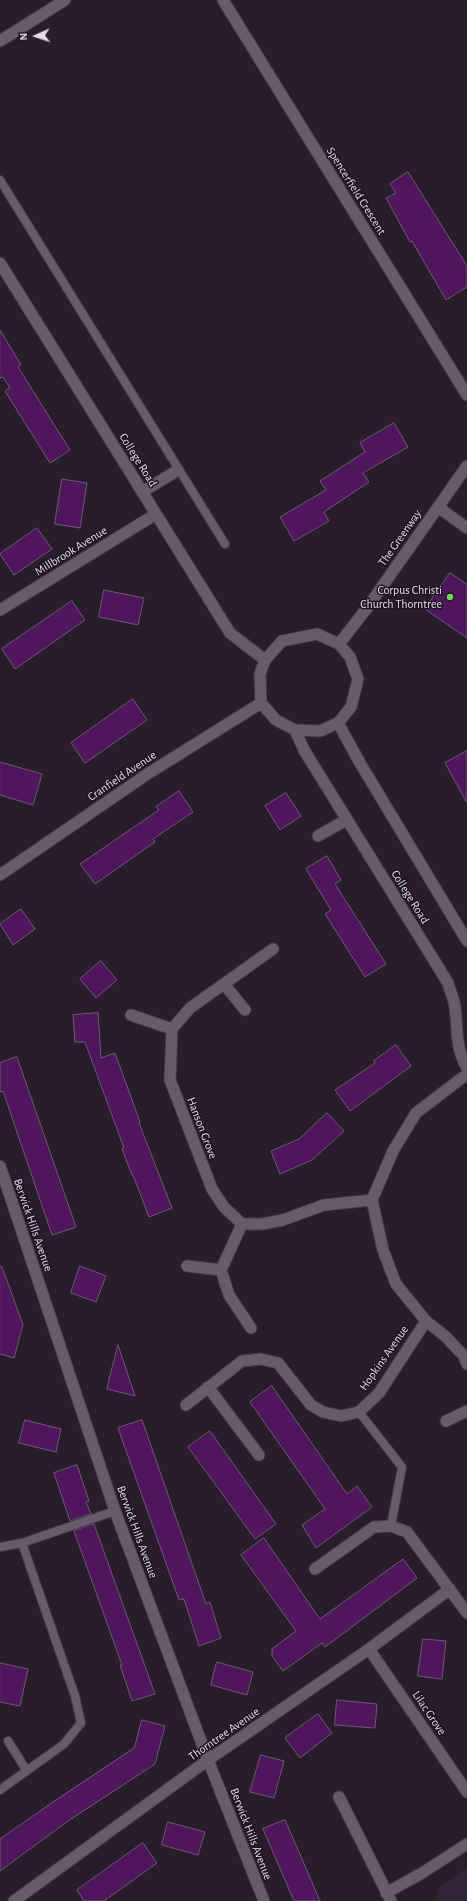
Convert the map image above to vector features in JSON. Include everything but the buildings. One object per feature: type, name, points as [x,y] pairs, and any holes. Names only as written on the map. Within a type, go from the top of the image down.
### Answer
[{"type":"street","points":[[0,41],[65,0]]},
{"type":"street","name":"Spencerfield Crescent","points":[[224,0],[467,395]]},
{"type":"street","name":"College Road","points":[[0,263],[230,633],[265,660]]},
{"type":"street","name":"The Greenway","points":[[339,644],[367,608],[467,466]]},
{"type":"street","points":[[142,492],[178,470]]},
{"type":"street","points":[[438,507],[467,528]]},
{"type":"street","name":"Millbrook Avenue","points":[[0,610],[156,514]]},
{"type":"street","points":[[317,634],[339,644],[350,657],[358,679],[352,707],[338,722],[320,731],[295,730],[276,720],[262,703],[260,674],[265,660],[282,641],[317,634]]},
{"type":"street","name":"Cranfield Avenue","points":[[0,875],[149,773],[262,703]]},
{"type":"street","points":[[338,722],[360,763],[467,941]]},
{"type":"street","name":"College Road","points":[[295,730],[304,750],[346,820],[448,983],[455,1007],[456,1033],[461,1058],[467,1068]]},
{"type":"street","points":[[318,836],[346,820]]},
{"type":"street","points":[[131,1015],[172,1029],[190,1008],[273,949]]},
{"type":"street","points":[[224,984],[246,1010]]},
{"type":"street","name":"Hanson Grove","points":[[172,1029],[170,1080],[212,1189],[224,1208],[242,1224]]},
{"type":"street","points":[[467,1074],[416,1113],[393,1151],[372,1200],[383,1250],[396,1284],[426,1321],[445,1336],[460,1351],[467,1364]]},
{"type":"street","name":"Berwick Hills Avenue","points":[[0,1166],[115,1511],[208,1760],[264,1901]]},
{"type":"street","points":[[251,1328],[229,1295],[221,1270],[242,1224],[262,1224],[282,1220],[324,1205],[372,1200]]},
{"type":"street","points":[[186,1266],[221,1270]]},
{"type":"street","name":"Hopkins Avenue","points":[[359,1412],[378,1393],[426,1321]]},
{"type":"street","points":[[186,1405],[242,1361],[261,1359],[278,1363],[311,1405],[323,1412],[341,1416],[359,1412]]},
{"type":"street","points":[[208,1387],[259,1455]]},
{"type":"street","points":[[446,1421],[467,1411]]},
{"type":"street","points":[[315,1569],[374,1527],[391,1526],[407,1532],[467,1613]]},
{"type":"street","name":"Thorntree Avenue","points":[[14,1901],[208,1760],[369,1649],[450,1589]]},
{"type":"street","name":"Lilac Grove","points":[[369,1649],[467,1792]]},
{"type":"street","points":[[339,1797],[388,1897],[467,1844]]},
{"type":"lane","points":[[0,180],[225,544]]},
{"type":"lane","points":[[359,1412],[402,1467],[391,1526]]},
{"type":"lane","points":[[0,1546],[22,1543],[115,1511]]},
{"type":"lane","points":[[0,1790],[64,1744],[82,1722],[75,1696],[22,1543]]},
{"type":"lane","points":[[8,1741],[27,1771]]},
{"type":"shaded area","points":[[467,1868],[467,1901],[436,1901],[439,1887]]},
{"type":"place","name":"Corpus Christi Church Thorntree","points":[[450,597]]}]
